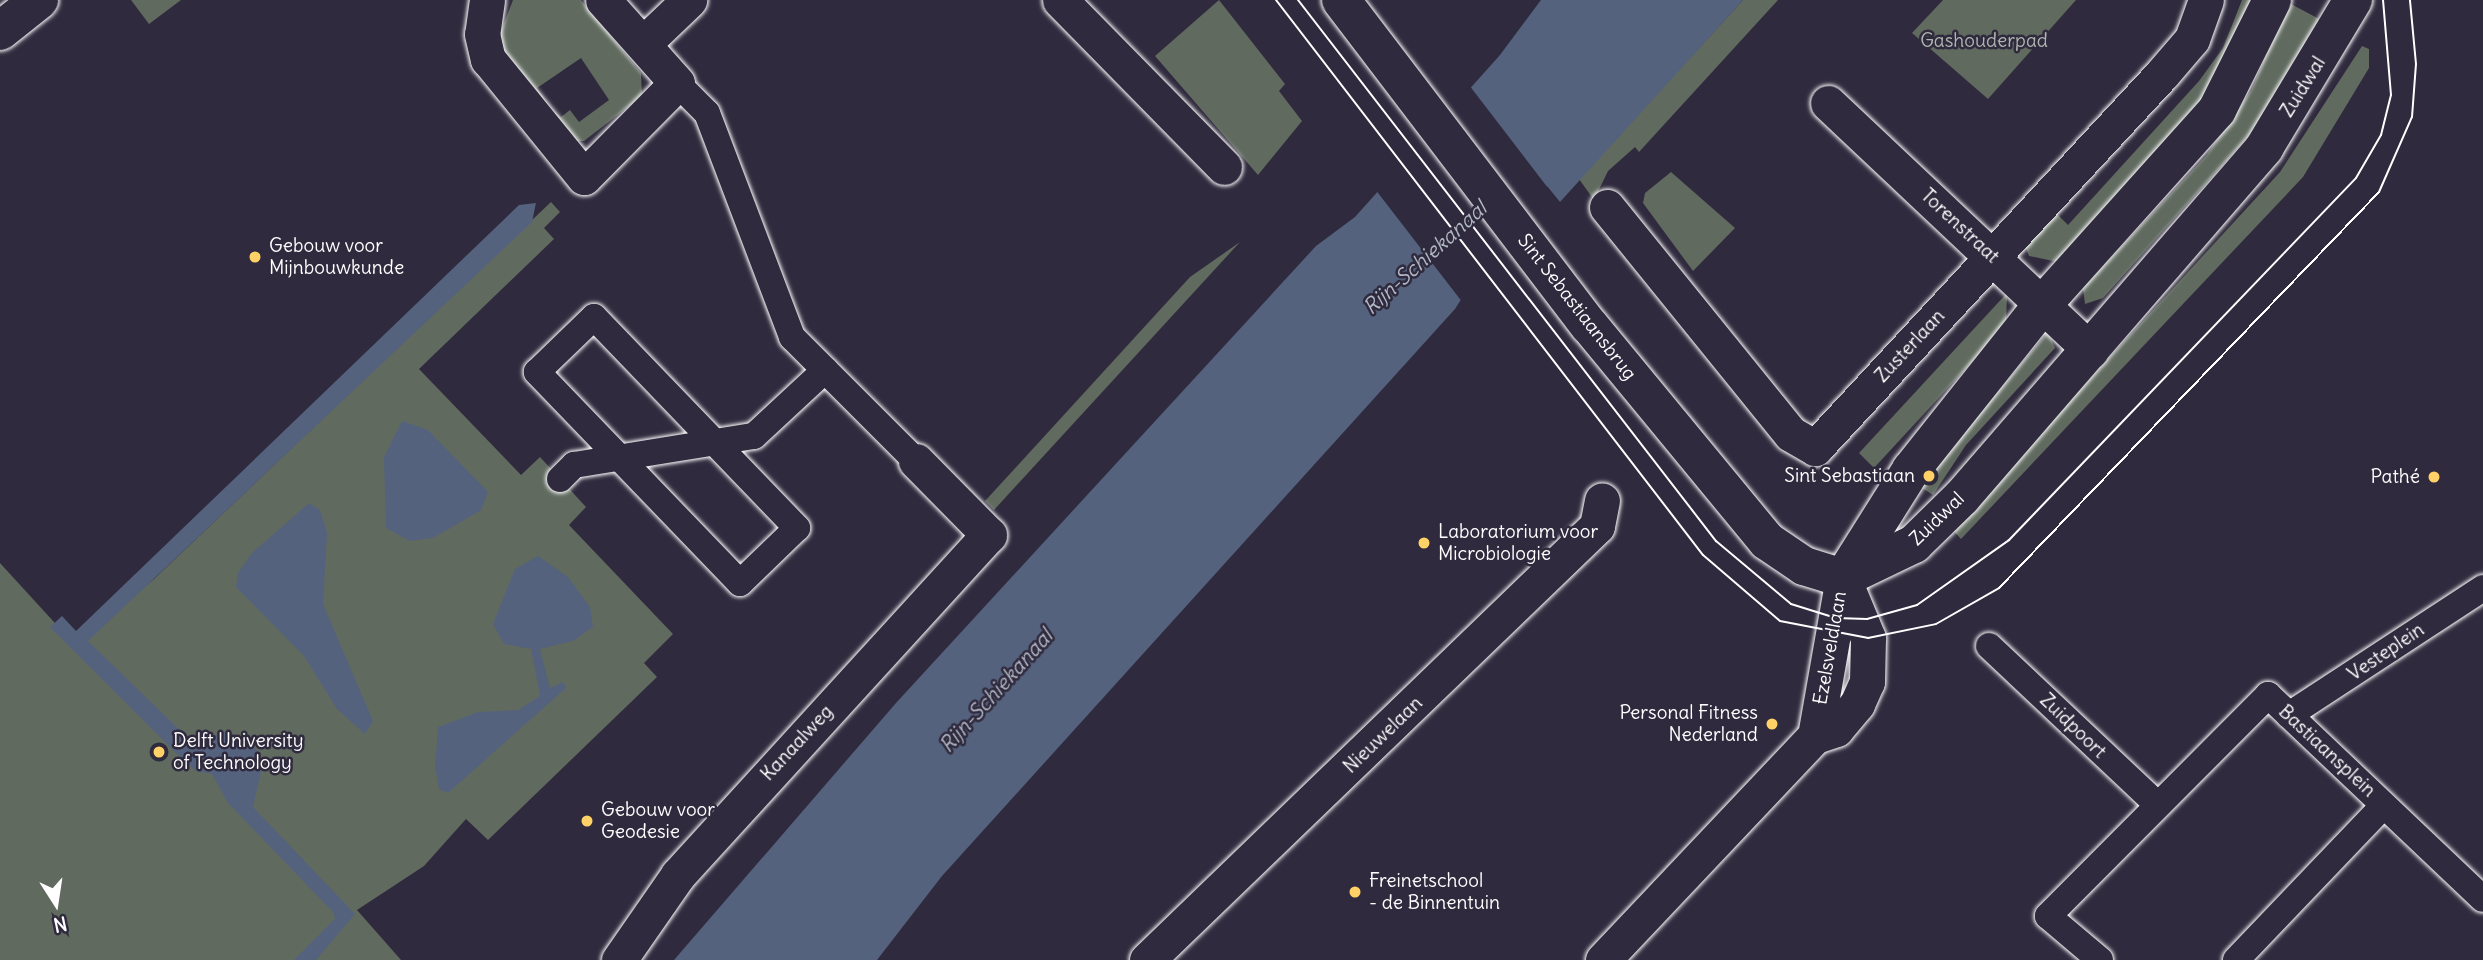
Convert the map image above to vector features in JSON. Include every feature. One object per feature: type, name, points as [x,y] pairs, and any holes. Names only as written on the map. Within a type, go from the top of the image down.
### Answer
[{"type":"main road","points":[[0,31],[39,0]]},
{"type":"main road","name":"Sint Sebastiaansbrug","points":[[1341,0],[1590,325],[1767,541],[1804,566],[1843,578]]},
{"type":"main road","points":[[1843,578],[1911,470],[2044,303],[2217,110],[2272,0]]},
{"type":"main road","name":"Zuidwal","points":[[1843,578],[1914,544],[2091,351],[2264,148],[2353,0]]},
{"type":"street","points":[[487,0],[482,34],[488,58],[584,177],[677,83]]},
{"type":"street","points":[[603,0],[707,113],[792,337],[916,461]]},
{"type":"street","points":[[643,44],[689,0]]},
{"type":"street","points":[[1060,0],[1224,166]]},
{"type":"street","name":"Zusterlaan","points":[[1608,207],[1791,434],[1815,448],[2192,39],[2206,0]]},
{"type":"street","name":"Torenstraat","points":[[1828,103],[2044,303],[2091,351]]},
{"type":"street","points":[[594,317],[797,528],[740,583],[620,458],[537,372],[594,317]]},
{"type":"street","points":[[560,479],[575,466],[754,436],[825,370]]},
{"type":"street","name":"Kanaalweg","points":[[619,960],[678,875],[989,535],[916,461]]},
{"type":"street","name":"Nieuwelaan","points":[[1147,960],[1597,526],[1602,500]]},
{"type":"street","name":"Ezelsveldlaan","points":[[1603,960],[1815,736],[1843,722],[1867,682],[1868,638],[1843,578]]},
{"type":"street","name":"Vesteplein","points":[[2288,715],[2483,588]]},
{"type":"street","name":"Zuidpoort","points":[[1989,646],[2158,805]]},
{"type":"street","name":"Bastiaansplein","points":[[2100,960],[2048,916],[2267,695],[2384,805],[2236,960]]},
{"type":"street","points":[[2384,805],[2483,900]]},
{"type":"green space","points":[[131,0],[181,0],[149,24]]},
{"type":"green space","points":[[513,0],[581,0],[641,73],[642,96],[584,141],[573,141],[507,65],[500,34]],"holes":[[[581,58],[609,100],[579,122],[570,110],[561,117],[552,110],[537,88]]]},
{"type":"green space","points":[[1219,0],[1285,84],[1279,91],[1302,121],[1258,175],[1155,56]]},
{"type":"green space","points":[[1743,0],[1778,0],[1639,152],[1635,147],[1608,171],[1594,200],[1579,179]]},
{"type":"green space","name":"Gashouderpad","points":[[1943,0],[2076,0],[1988,99],[1912,33]]},
{"type":"green space","points":[[2242,0],[2256,0],[2207,100],[2058,262],[2029,256],[2023,241],[2051,208],[2068,225],[2199,81],[2223,48]]},
{"type":"green space","points":[[2289,3],[2323,21],[2260,123],[2103,298],[2085,304],[2083,288],[2206,156],[2251,91]]},
{"type":"green space","points":[[2362,46],[2369,49],[2369,68],[2303,177],[1961,539],[1952,529],[2280,172]]},
{"type":"green space","points":[[1671,172],[1735,228],[1693,271],[1643,203],[1645,193]]},
{"type":"green space","points":[[551,202],[560,212],[544,228],[554,239],[419,369],[521,475],[540,457],[586,507],[569,525],[673,634],[644,663],[657,677],[488,840],[466,819],[424,866],[357,910],[401,960],[0,960],[0,563],[75,645],[154,579]]},
{"type":"green space","points":[[1240,242],[994,510],[985,501],[1190,277]]},
{"type":"green space","points":[[2007,293],[2006,325],[1874,468],[1859,453]]},
{"type":"green space","points":[[2048,332],[2055,348],[1966,445],[1933,495],[1919,486]]},
{"type":"water","name":"Rijn-Schiekanaal","points":[[1541,0],[1743,0],[1560,202],[1547,186],[1455,286],[1462,298],[1455,309],[942,876],[877,960],[674,960],[896,703],[1316,246],[1355,217],[1500,55]]},
{"type":"water","points":[[536,203],[532,222],[88,641],[193,743],[223,732],[251,739],[263,763],[253,807],[355,914],[316,960],[294,960],[335,919],[333,912],[228,803],[212,774],[196,771],[50,627],[62,616],[76,631],[519,205]]},
{"type":"water","points":[[402,421],[428,430],[488,492],[481,510],[433,538],[410,541],[386,528],[384,457]]},
{"type":"water","points":[[309,503],[320,510],[327,533],[323,604],[373,721],[365,734],[337,709],[304,656],[236,587],[238,573],[252,553]]},
{"type":"water","points":[[538,556],[568,577],[590,607],[593,627],[573,641],[540,649],[550,688],[563,682],[566,688],[448,793],[439,789],[435,767],[438,727],[478,712],[518,710],[540,696],[531,649],[504,644],[493,624],[515,569]]},
{"type":"pier","points":[[1469,85],[1561,205],[1547,191],[1459,286],[1463,303],[1375,189]]},
{"type":"tram line","points":[[1276,0],[1703,555],[1780,621],[1868,638],[1936,624],[1999,588],[2379,192],[2412,117],[2416,64],[2410,0]]},
{"type":"tram line","points":[[1298,0],[1716,541],[1791,604],[1836,618],[1867,619],[1917,605],[2009,540],[2356,178],[2381,135],[2391,95],[2383,0]]},
{"type":"place","name":"Gebouw voor Mijnbouwkunde","points":[[255,257]]},
{"type":"place","name":"Sint Sebastiaan","points":[[1929,476]]},
{"type":"place","name":"Pathé","points":[[2434,477]]},
{"type":"place","name":"Laboratorium voor Microbiologie","points":[[1424,543]]},
{"type":"place","name":"Personal Fitness Nederland","points":[[1772,724]]},
{"type":"place","name":"Delft University of Technology","points":[[159,752]]},
{"type":"place","name":"Gebouw voor Geodesie","points":[[587,821]]},
{"type":"place","name":"Freinetschool - de Binnentuin","points":[[1355,892]]}]
